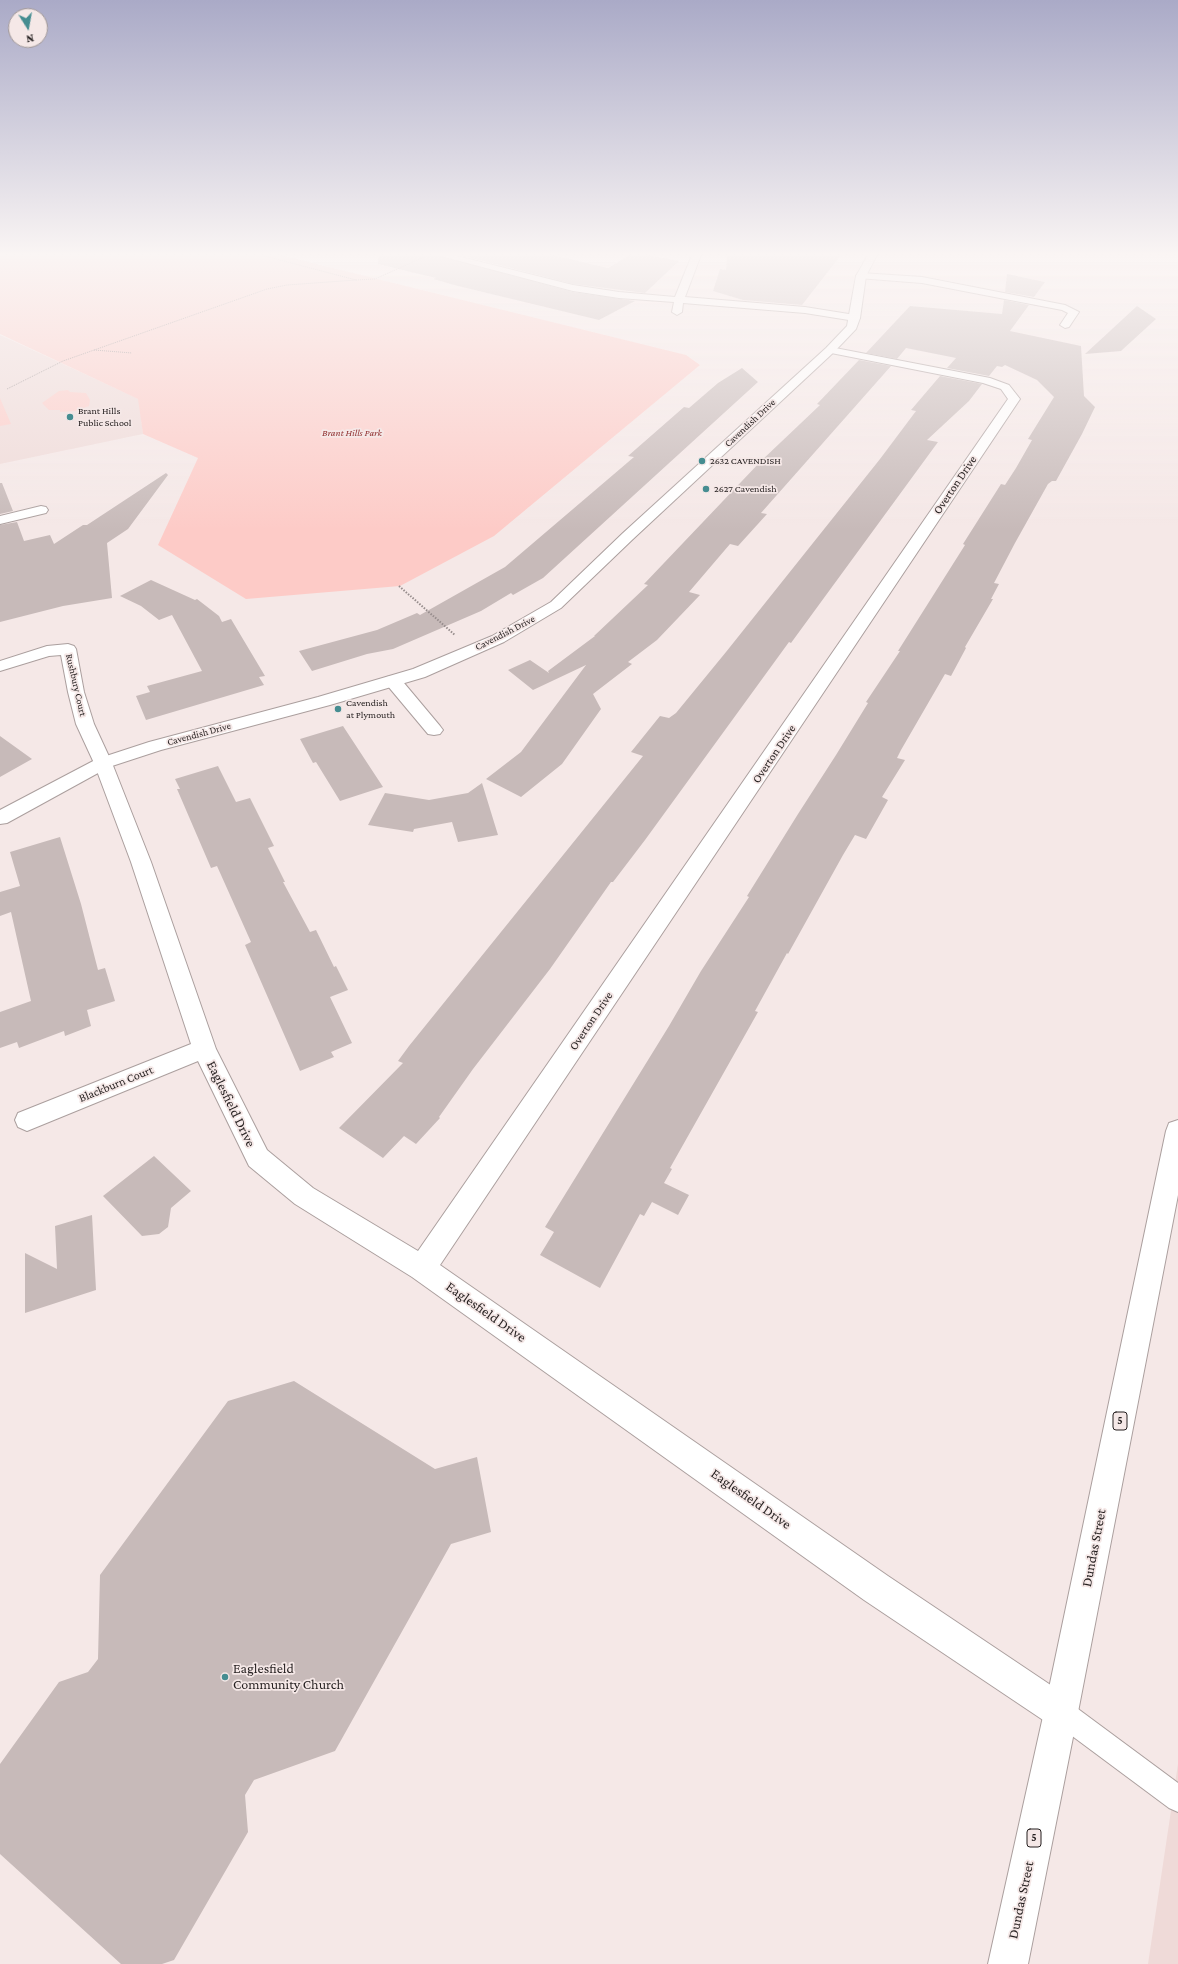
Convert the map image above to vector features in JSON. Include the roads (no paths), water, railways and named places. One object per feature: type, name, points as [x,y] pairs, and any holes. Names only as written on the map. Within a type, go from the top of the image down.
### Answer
[{"type":"street","name":"Cavendish Drive","points":[[0,818],[103,764],[155,746],[419,673],[498,639],[556,605],[628,536],[833,347]]},
{"type":"street","name":"Overton Drive","points":[[422,1268],[1014,399],[1005,387],[986,380],[830,350]]},
{"type":"street","points":[[0,520],[41,510]]},
{"type":"street","name":"Rushbury Court","points":[[0,666],[47,651],[68,649],[76,692],[83,718],[103,764]]},
{"type":"street","points":[[393,681],[434,730]]},
{"type":"street","name":"Eaglesfield Drive","points":[[103,764],[141,862],[204,1049],[258,1158],[304,1196],[422,1268],[876,1588],[1061,1712]]},
{"type":"street","name":"Blackburn Court","points":[[27,1120],[204,1049]]},
{"type":"street","name":"Dundas Street","points":[[1008,1964],[1061,1712],[1178,1131]]},
{"type":"lane","points":[[1061,1712],[1178,1799]]},
{"type":"place","name":"Brant Hills Public School","points":[[70,417]]},
{"type":"place","name":"2632 CAVENDISH","points":[[702,461]]},
{"type":"place","name":"2627 Cavendish","points":[[706,489]]},
{"type":"place","name":"Cavendish at Plymouth","points":[[338,709]]},
{"type":"place","name":"Eaglesfield Community Church","points":[[225,1677]]},
{"type":"park label","name":"Brant Hills Park","points":[[352,433]]}]
